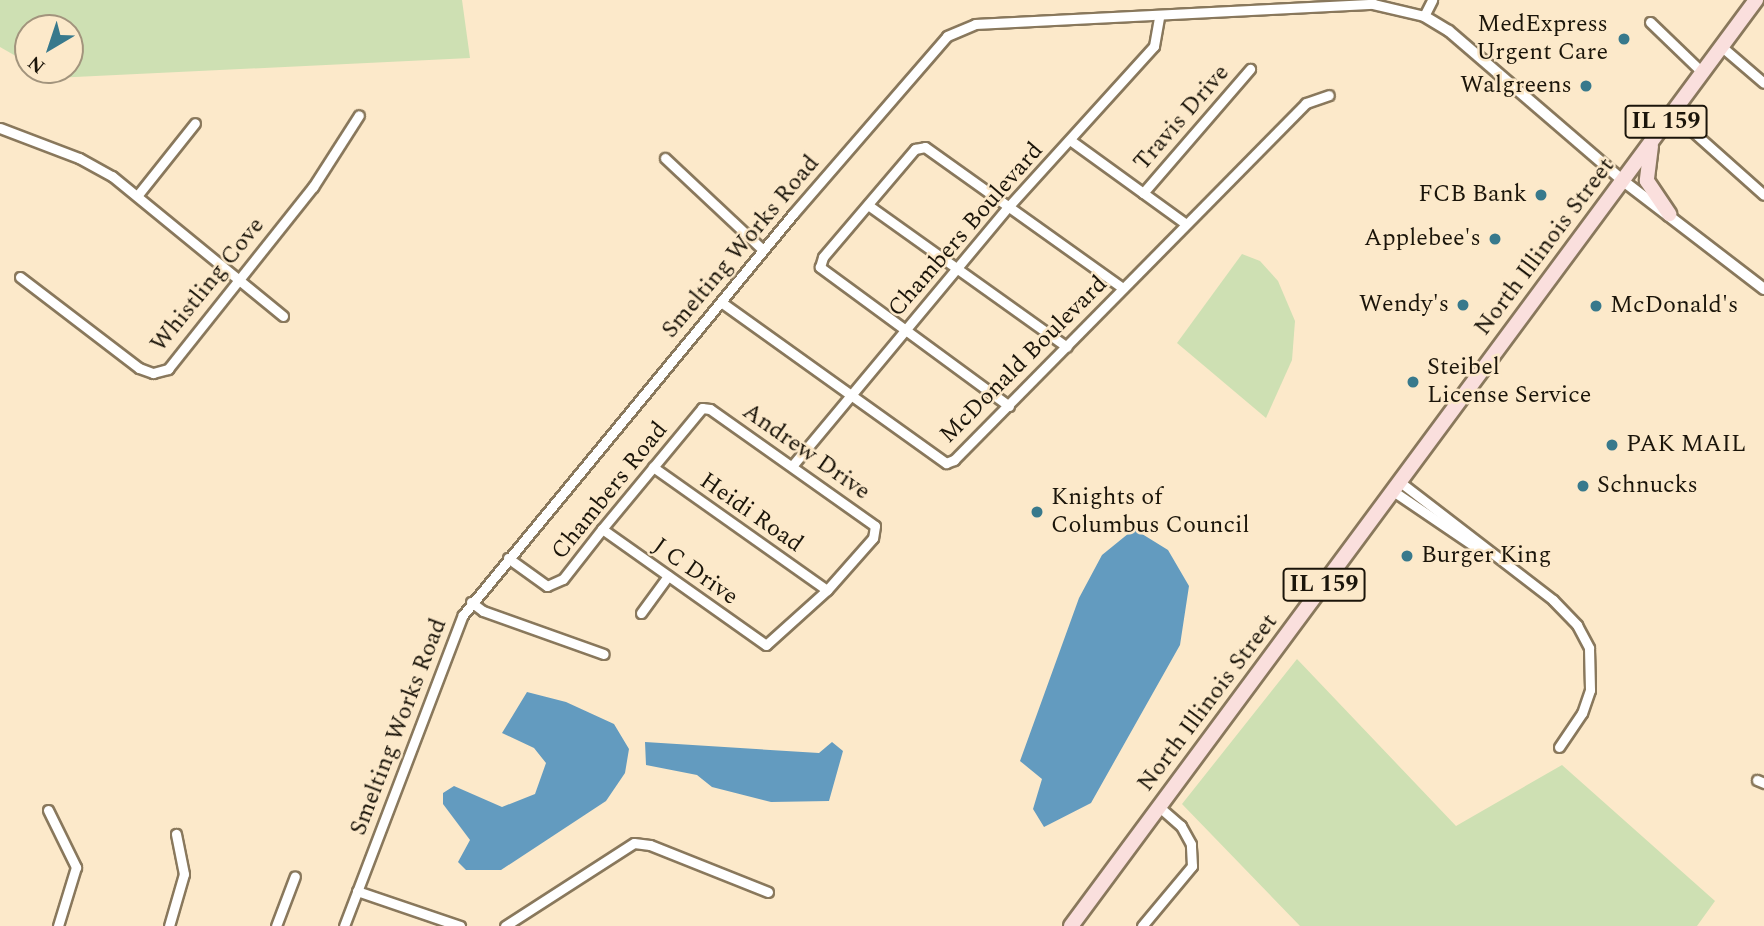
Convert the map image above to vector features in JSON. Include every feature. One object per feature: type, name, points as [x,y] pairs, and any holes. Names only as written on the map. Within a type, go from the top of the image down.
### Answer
[{"type":"main road","name":"North Illinois Street","points":[[1071,926],[1756,0]]},
{"type":"main road","points":[[1654,137],[1647,181],[1669,214]]},
{"type":"street","points":[[1432,0],[1424,16],[1448,31],[1622,180],[1764,289]]},
{"type":"street","name":"Smelting Works Road","points":[[344,926],[450,641],[471,602],[925,57],[958,29],[975,24],[1158,17],[1322,4],[1373,4],[1424,16]]},
{"type":"street","name":"Chambers Boulevard","points":[[792,466],[1009,206],[1154,46],[1158,17]]},
{"type":"street","points":[[1650,22],[1702,72]]},
{"type":"street","points":[[1722,47],[1764,83]]},
{"type":"street","name":"Travis Drive","points":[[1143,193],[1250,69]]},
{"type":"street","name":"McDonald Boulevard","points":[[721,302],[946,463],[1009,406],[1306,103],[1329,96]]},
{"type":"street","points":[[1672,113],[1764,195]]},
{"type":"street","name":"Whistling Cove","points":[[20,277],[139,368],[153,373],[168,369],[240,281],[341,148],[359,115]]},
{"type":"street","points":[[137,197],[195,124]]},
{"type":"street","points":[[0,128],[79,158],[137,197],[283,316]]},
{"type":"street","points":[[1070,140],[1185,224]]},
{"type":"street","points":[[1009,406],[820,267],[823,257],[915,149],[925,147],[1123,288]]},
{"type":"street","points":[[665,158],[763,250]]},
{"type":"street","points":[[869,205],[1067,347]]},
{"type":"street","name":"Chambers Road","points":[[508,558],[540,583],[555,584],[702,408]]},
{"type":"street","name":"Andrew Drive","points":[[702,408],[710,408],[871,521],[873,537],[828,590]]},
{"type":"street","name":"Heidi Road","points":[[653,467],[828,590]]},
{"type":"street","points":[[1396,486],[1566,612],[1589,648],[1588,699],[1559,747]]},
{"type":"street","name":"J C Drive","points":[[602,530],[766,645],[828,590]]},
{"type":"street","points":[[640,613],[668,576]]},
{"type":"street","points":[[471,602],[483,611],[604,654]]},
{"type":"street","points":[[1142,926],[1192,866],[1191,844],[1181,827],[1159,807]]},
{"type":"street","points":[[48,810],[76,867],[58,926]]},
{"type":"street","points":[[169,926],[184,874],[176,834]]},
{"type":"street","points":[[511,924],[634,843],[650,845],[768,892]]},
{"type":"street","points":[[276,926],[295,877]]},
{"type":"street","points":[[357,891],[427,922],[460,926]]},
{"type":"green space","points":[[0,0],[462,0],[470,58],[84,77],[84,14],[14,14],[14,55],[0,47]]},
{"type":"green space","points":[[1242,254],[1260,261],[1278,281],[1295,321],[1292,360],[1266,418],[1177,343]]},
{"type":"green space","points":[[1297,659],[1456,826],[1562,765],[1715,901],[1697,926],[1300,926],[1182,804]]},
{"type":"water","points":[[1134,529],[1168,550],[1189,586],[1180,645],[1091,803],[1044,827],[1033,809],[1042,779],[1020,761],[1079,598],[1102,555]]},
{"type":"water","points":[[527,692],[566,702],[614,724],[629,749],[625,773],[606,801],[501,870],[466,870],[458,862],[470,840],[443,804],[443,793],[454,786],[502,807],[535,794],[546,763],[534,748],[502,733]]},
{"type":"water","points":[[645,742],[819,753],[832,742],[843,751],[829,801],[771,802],[712,787],[697,775],[646,765]]},
{"type":"place","name":"MedExpress Urgent Care","points":[[1624,39]]},
{"type":"place","name":"Walgreens","points":[[1586,86]]},
{"type":"place","name":"FCB Bank","points":[[1541,195]]},
{"type":"place","name":"Applebee's","points":[[1495,239]]},
{"type":"place","name":"Wendy's","points":[[1463,305]]},
{"type":"place","name":"McDonald's","points":[[1596,306]]},
{"type":"place","name":"Steibel License Service","points":[[1413,382]]},
{"type":"place","name":"PAK MAIL","points":[[1612,445]]},
{"type":"place","name":"Schnucks","points":[[1583,486]]},
{"type":"place","name":"Knights of Columbus Council","points":[[1037,512]]},
{"type":"place","name":"Burger King","points":[[1407,556]]}]
